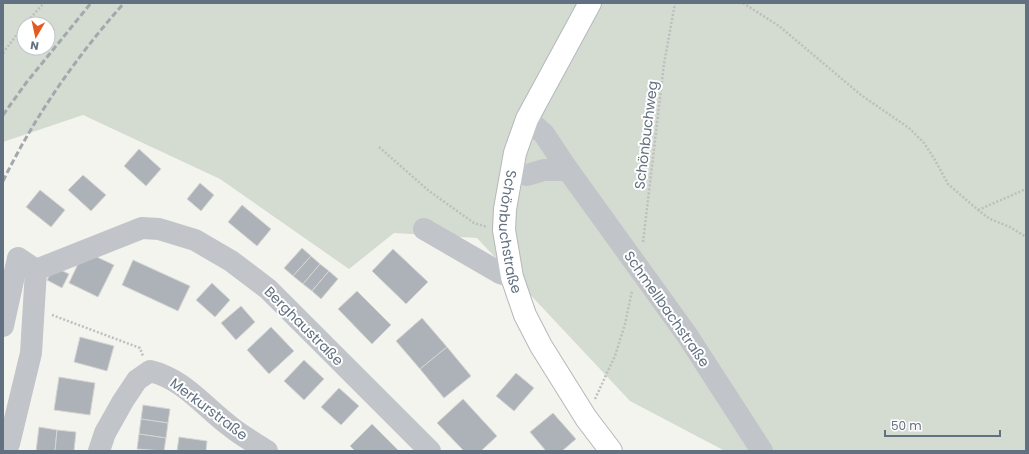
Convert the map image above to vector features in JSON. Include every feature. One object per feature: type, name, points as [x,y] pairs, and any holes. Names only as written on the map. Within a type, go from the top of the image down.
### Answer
[{"type":"main road","name":"Schönbuchstraße","points":[[590,3],[528,119],[514,160],[505,209],[504,230],[512,277],[525,315],[541,346],[586,418],[611,451]]},
{"type":"street","name":"Schmellbachstraße","points":[[528,119],[544,134],[568,170],[687,335],[762,451]]},
{"type":"street","points":[[527,175],[544,170],[568,170]]},
{"type":"street","name":"Berghaustraße","points":[[36,270],[142,228],[160,229],[195,240],[231,261],[268,289],[430,451]]},
{"type":"street","points":[[424,229],[500,272],[512,277]]},
{"type":"street","points":[[3,326],[18,258],[36,270],[31,353],[9,444],[3,449]]},
{"type":"street","points":[[99,451],[105,433],[136,380],[150,372]]},
{"type":"street","name":"Merkurstraße","points":[[150,372],[163,374],[179,383],[231,427],[267,451]]},
{"type":"path","points":[[33,16],[44,3]]},
{"type":"path","name":"Schönbuchweg","points":[[602,387],[619,346],[631,294],[640,270],[662,79],[675,3]]},
{"type":"path","points":[[744,3],[779,26],[861,95],[909,128],[924,143],[948,184],[978,210],[990,219],[1010,227],[1026,237]]},
{"type":"path","points":[[3,53],[16,36]]},
{"type":"path","points":[[379,147],[429,191],[474,223],[504,230]]},
{"type":"path","points":[[978,210],[1026,189]]},
{"type":"path","points":[[33,308],[140,348],[150,372]]},
{"type":"shaded area","points":[[3,3],[1026,3],[1026,451],[725,451],[630,401],[477,238],[394,233],[349,269],[220,179],[83,115],[3,142]]},
{"type":"building","points":[[139,149],[161,169],[146,186],[124,166]]},
{"type":"building","points":[[83,175],[106,195],[91,211],[68,190]]},
{"type":"building","points":[[200,183],[214,195],[201,211],[187,199]]},
{"type":"building","points":[[40,190],[65,210],[51,227],[26,207]]},
{"type":"building","points":[[242,205],[271,229],[257,246],[228,222]]},
{"type":"building","points":[[302,248],[311,256],[293,276],[284,268]]},
{"type":"building","points":[[393,249],[428,282],[406,304],[372,271]]},
{"type":"building","points":[[84,251],[114,265],[98,297],[69,283]]},
{"type":"building","points":[[311,256],[320,264],[303,284],[293,276]]},
{"type":"building","points":[[133,260],[190,286],[178,311],[122,285]]},
{"type":"building","points":[[320,264],[329,271],[312,291],[303,284]]},
{"type":"building","points":[[54,267],[69,274],[62,288],[47,280]]},
{"type":"building","points":[[329,271],[338,279],[321,299],[312,291]]},
{"type":"building","points":[[212,283],[230,300],[215,317],[196,300]]},
{"type":"building","points":[[357,291],[391,325],[372,344],[338,309]]},
{"type":"building","points":[[241,306],[255,322],[236,340],[221,323]]},
{"type":"building","points":[[422,318],[447,347],[420,369],[396,341]]},
{"type":"building","points":[[271,327],[294,351],[269,374],[247,350]]},
{"type":"building","points":[[80,337],[114,346],[107,371],[74,362]]},
{"type":"building","points":[[447,347],[471,376],[444,398],[420,369]]},
{"type":"building","points":[[304,360],[324,379],[304,400],[284,381]]},
{"type":"building","points":[[516,373],[534,388],[514,411],[496,396]]},
{"type":"building","points":[[59,377],[95,383],[90,415],[54,410]]},
{"type":"building","points":[[339,388],[359,406],[341,425],[321,407]]},
{"type":"building","points":[[463,399],[497,436],[481,451],[464,451],[437,423]]},
{"type":"building","points":[[143,405],[170,409],[168,423],[141,419]]},
{"type":"building","points":[[553,413],[576,439],[562,451],[546,451],[530,432]]},
{"type":"building","points":[[141,419],[168,423],[166,438],[139,434]]},
{"type":"building","points":[[372,424],[399,451],[355,451],[350,446]]},
{"type":"building","points":[[39,427],[57,430],[55,451],[36,451]]},
{"type":"building","points":[[57,430],[76,432],[74,451],[55,451]]},
{"type":"building","points":[[139,434],[166,438],[164,451],[137,449]]},
{"type":"building","points":[[179,437],[207,441],[206,451],[177,451]]},
{"type":"railway","points":[[3,115],[26,83],[91,3]]},
{"type":"railway","points":[[3,181],[15,157],[43,110],[89,44],[124,3]]}]
